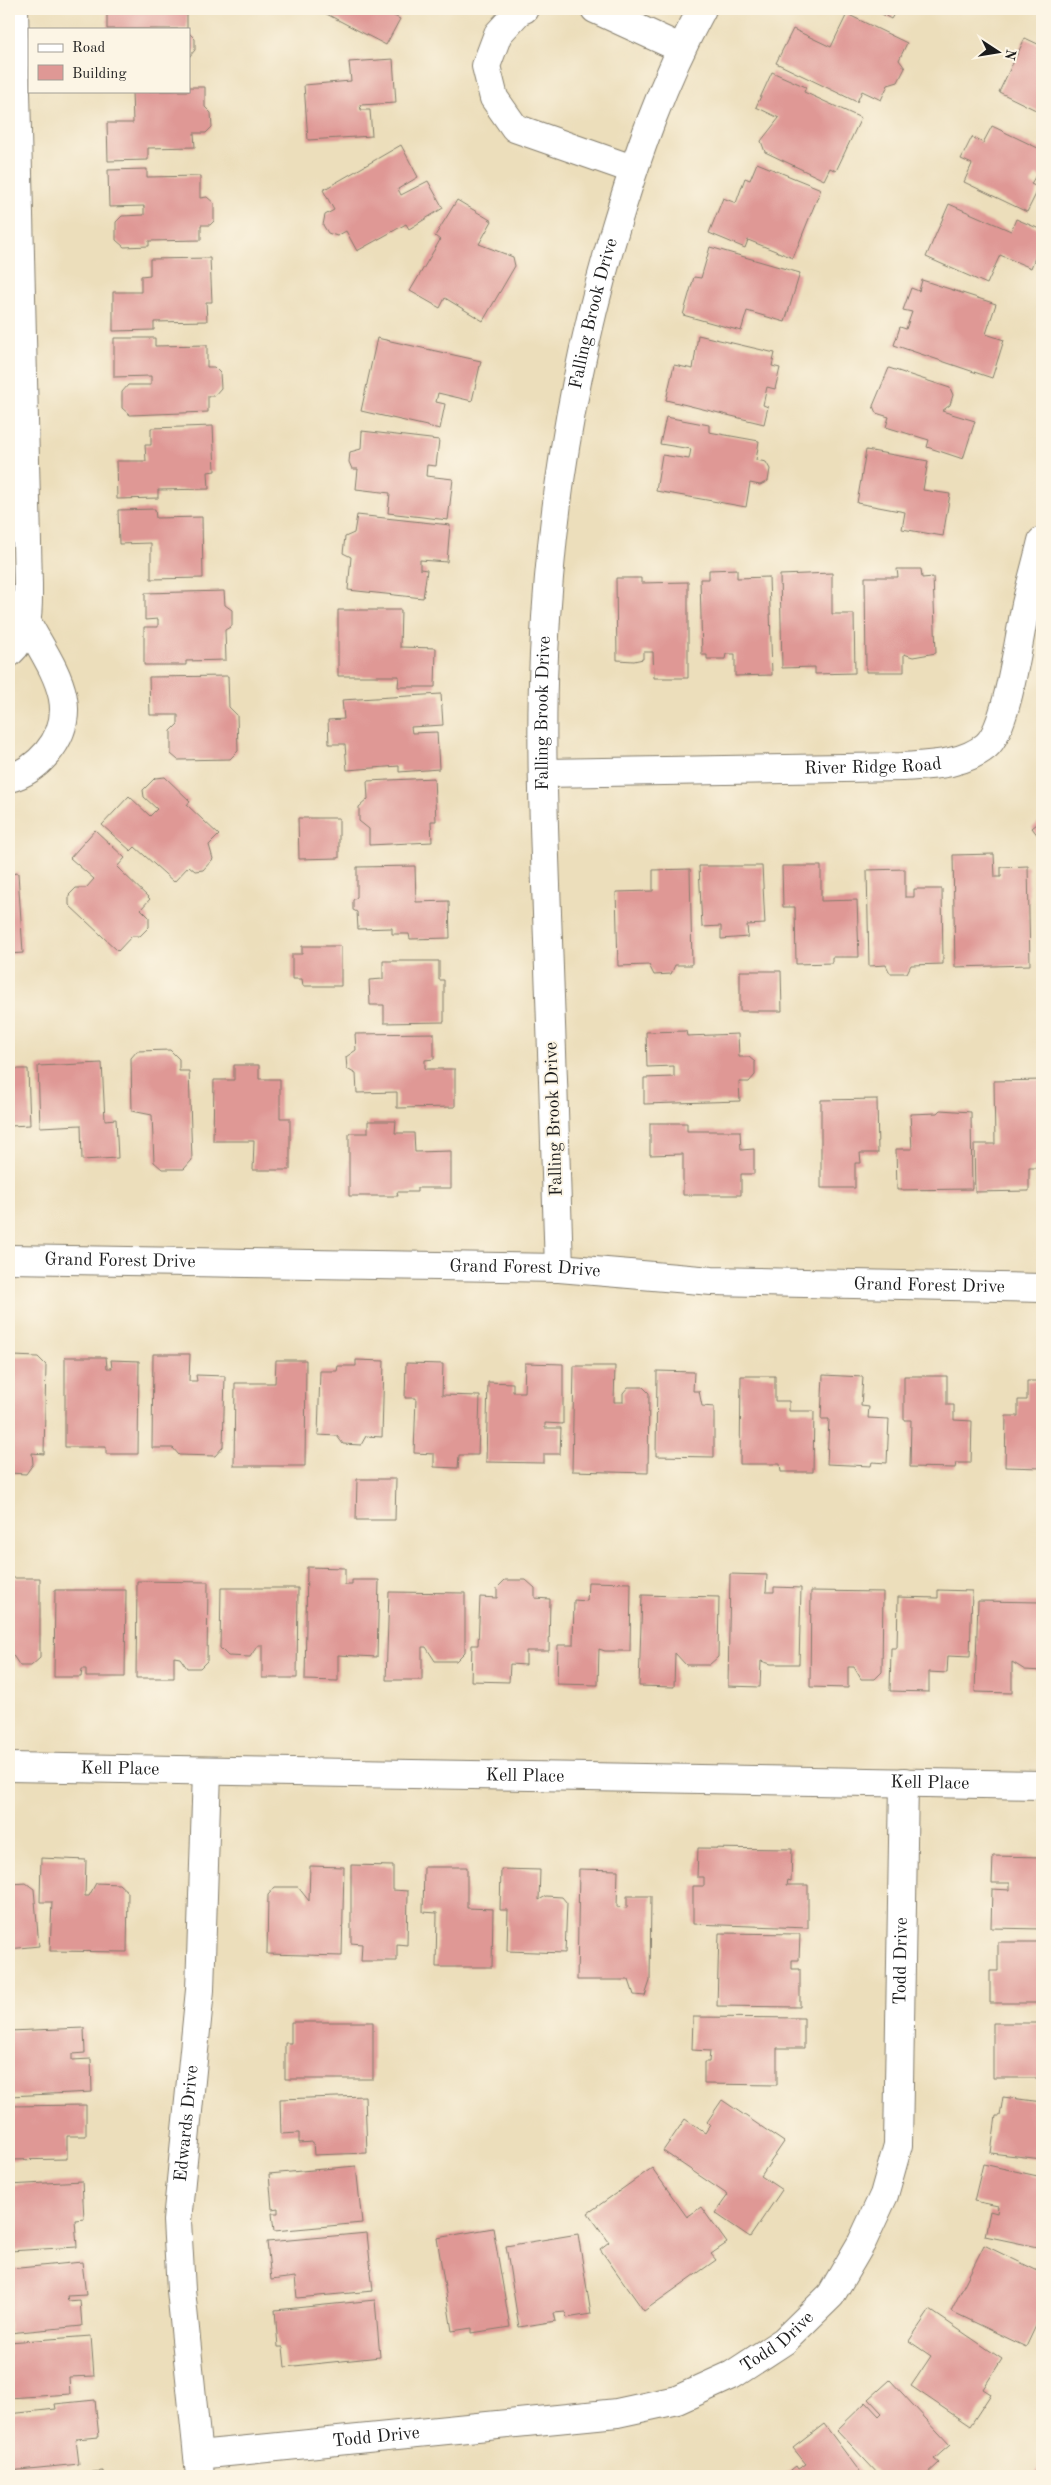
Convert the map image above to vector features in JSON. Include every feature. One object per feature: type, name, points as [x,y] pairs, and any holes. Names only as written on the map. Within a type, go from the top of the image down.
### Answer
[{"type":"street","points":[[9,778],[28,771],[39,762],[59,737],[65,702],[59,681],[28,624],[14,9]]},
{"type":"street","points":[[524,9],[519,11],[498,34],[486,66],[494,98],[515,128],[632,169]]},
{"type":"street","points":[[595,9],[680,48]]},
{"type":"street","name":"Falling Brook Drive","points":[[559,1268],[543,773],[544,655],[554,528],[566,436],[598,285],[632,169],[680,48],[702,9]]},
{"type":"street","name":"River Ridge Road","points":[[543,773],[902,767],[954,762],[970,755],[987,746],[997,730],[1004,712],[1027,601],[1042,541]]},
{"type":"street","points":[[9,653],[16,647],[28,624]]},
{"type":"street","name":"Grand Forest Drive","points":[[9,1259],[559,1268],[712,1281],[1042,1288]]},
{"type":"street","name":"Kell Place","points":[[9,1767],[1042,1785]]},
{"type":"street","name":"Edwards Drive","points":[[199,2466],[181,2290],[177,2222],[200,1990],[207,1771]]},
{"type":"street","name":"Todd Drive","points":[[199,2466],[617,2413],[677,2400],[732,2376],[784,2341],[831,2295],[862,2242],[884,2195],[898,2145],[904,1782]]},
{"type":"building","points":[[107,9],[187,9],[187,28],[107,28]]},
{"type":"building","points":[[317,9],[380,9],[400,19],[386,45]]},
{"type":"building","points":[[873,9],[897,9],[891,19]]},
{"type":"building","points":[[847,14],[907,43],[899,60],[905,68],[898,82],[888,85],[881,100],[862,91],[857,102],[776,63],[793,29],[831,47]]},
{"type":"building","points":[[190,34],[195,39],[195,50],[190,56]]},
{"type":"building","points":[[1025,38],[1042,46],[1042,113],[999,92]]},
{"type":"building","points":[[393,59],[396,103],[360,105],[361,110],[370,110],[372,136],[308,140],[304,85],[351,81],[349,62]]},
{"type":"building","points":[[772,72],[806,87],[804,92],[861,118],[836,171],[830,168],[824,180],[765,152],[761,141],[779,118],[756,107]]},
{"type":"building","points":[[190,87],[205,87],[205,107],[211,113],[212,127],[206,133],[194,133],[195,147],[148,148],[148,160],[108,161],[107,123],[133,123],[132,92],[190,92]]},
{"type":"building","points":[[992,126],[1040,149],[1042,145],[1042,179],[1036,175],[1031,184],[1039,188],[1027,212],[964,182],[972,164],[961,159],[972,137],[983,143]]},
{"type":"building","points":[[401,145],[418,177],[398,189],[401,195],[428,181],[443,208],[409,229],[406,224],[357,251],[346,231],[337,236],[328,233],[323,225],[325,215],[334,210],[323,190]]},
{"type":"building","points":[[757,163],[821,189],[793,258],[748,240],[745,248],[709,233],[723,198],[736,203],[745,178],[750,180]]},
{"type":"building","points":[[147,169],[147,177],[200,176],[200,198],[207,197],[214,203],[214,221],[210,225],[201,225],[201,240],[149,241],[149,246],[124,247],[116,240],[116,222],[122,216],[144,215],[144,206],[109,207],[108,170]]},
{"type":"building","points":[[457,200],[492,221],[479,244],[513,257],[515,266],[483,321],[445,298],[440,308],[410,291],[440,240],[435,236]]},
{"type":"building","points":[[949,204],[1011,231],[1016,219],[1042,230],[1042,240],[1031,268],[1000,255],[987,284],[926,257]]},
{"type":"building","points":[[710,247],[800,273],[785,322],[747,311],[741,331],[683,315],[694,277],[701,278]]},
{"type":"building","points":[[210,258],[212,302],[206,302],[207,321],[154,322],[154,330],[113,331],[113,292],[141,292],[141,276],[150,275],[150,259]]},
{"type":"building","points":[[922,280],[996,304],[986,334],[1004,340],[992,378],[894,345],[900,327],[906,329],[912,312],[903,310],[911,288],[919,291]]},
{"type":"building","points":[[698,335],[775,353],[772,366],[780,368],[775,389],[767,387],[763,405],[768,407],[764,424],[666,400],[674,365],[693,369]]},
{"type":"building","points":[[114,338],[155,338],[155,346],[207,345],[207,367],[214,367],[220,373],[221,388],[214,396],[208,396],[208,412],[130,415],[122,408],[122,392],[128,385],[151,385],[151,376],[114,377]]},
{"type":"building","points":[[377,338],[481,361],[472,401],[438,393],[436,402],[445,404],[440,429],[361,411]]},
{"type":"building","points":[[889,368],[950,388],[953,395],[950,405],[942,411],[975,421],[963,459],[927,447],[929,440],[886,427],[889,417],[876,413],[873,406]]},
{"type":"building","points":[[666,417],[709,425],[709,432],[759,441],[756,460],[766,462],[770,469],[768,481],[760,485],[750,483],[746,507],[656,491],[662,455],[689,459],[691,449],[660,444]]},
{"type":"building","points":[[213,426],[215,471],[208,472],[209,489],[158,490],[158,498],[117,499],[116,461],[146,461],[145,445],[151,445],[151,428]]},
{"type":"building","points":[[362,431],[439,440],[436,466],[427,465],[426,476],[453,479],[448,520],[388,513],[390,493],[356,489],[358,469],[352,469],[349,462],[350,452],[361,449]]},
{"type":"building","points":[[866,450],[928,461],[923,490],[950,494],[943,536],[902,529],[905,512],[857,503]]},
{"type":"building","points":[[155,509],[156,518],[202,517],[203,578],[151,579],[151,543],[119,544],[118,510]]},
{"type":"building","points":[[357,515],[450,525],[447,562],[420,560],[420,569],[427,570],[423,598],[348,590],[351,557],[343,553],[345,537],[354,533]]},
{"type":"building","points":[[737,569],[737,578],[769,577],[772,675],[735,676],[735,654],[726,654],[725,659],[707,659],[707,655],[702,655],[700,579],[709,579],[709,570]]},
{"type":"building","points":[[897,569],[921,569],[922,578],[933,577],[936,653],[913,657],[904,654],[904,672],[866,672],[865,577],[898,577]]},
{"type":"building","points":[[832,573],[832,614],[854,614],[855,673],[815,674],[815,667],[782,668],[780,575]]},
{"type":"building","points":[[616,578],[641,578],[641,583],[688,582],[688,678],[654,678],[653,652],[643,652],[643,659],[634,661],[617,660]]},
{"type":"building","points":[[224,591],[225,605],[232,610],[232,626],[225,630],[226,660],[186,661],[186,665],[144,665],[144,627],[158,627],[158,619],[145,620],[145,593]]},
{"type":"building","points":[[338,610],[401,610],[400,647],[436,648],[435,687],[398,687],[399,676],[338,676]]},
{"type":"building","points":[[228,676],[229,707],[237,715],[238,751],[230,759],[178,760],[171,754],[171,731],[178,724],[178,715],[150,715],[149,677]]},
{"type":"building","points":[[441,694],[443,725],[411,727],[412,733],[437,732],[439,769],[399,772],[399,766],[347,770],[345,744],[329,744],[328,720],[344,719],[342,700]]},
{"type":"building","points":[[165,777],[190,801],[187,805],[219,835],[209,845],[213,859],[203,870],[195,871],[189,866],[174,882],[135,847],[131,851],[102,825],[129,796],[150,816],[157,809],[144,797],[143,790],[155,778]]},
{"type":"building","points":[[434,778],[436,821],[431,821],[432,842],[369,845],[369,829],[359,821],[359,807],[368,799],[367,781]]},
{"type":"building","points":[[298,818],[339,818],[339,858],[299,859]]},
{"type":"building","points":[[1042,820],[1042,841],[1032,828]]},
{"type":"building","points":[[95,830],[125,858],[117,867],[150,899],[141,909],[149,917],[149,927],[140,936],[132,936],[118,951],[69,905],[69,895],[76,888],[86,888],[94,879],[70,858]]},
{"type":"building","points":[[994,854],[995,877],[1001,877],[1001,867],[1028,866],[1030,965],[955,967],[953,855]]},
{"type":"building","points":[[415,866],[416,902],[449,901],[450,938],[410,939],[409,934],[392,934],[392,928],[358,929],[357,912],[353,910],[353,900],[357,897],[357,867]]},
{"type":"building","points":[[699,866],[762,866],[765,924],[747,925],[748,937],[721,939],[721,926],[702,927]]},
{"type":"building","points":[[782,866],[821,866],[821,901],[857,900],[859,957],[832,957],[832,963],[796,964],[795,907],[783,907]]},
{"type":"building","points":[[690,869],[692,965],[675,965],[671,974],[654,975],[649,965],[618,966],[616,892],[653,891],[653,870]]},
{"type":"building","points":[[905,869],[905,897],[914,897],[914,889],[942,889],[943,964],[911,965],[907,973],[890,973],[886,965],[869,966],[867,870]]},
{"type":"building","points":[[18,873],[23,953],[9,954],[9,874]]},
{"type":"building","points":[[302,946],[341,946],[341,986],[303,986],[302,979],[292,979],[292,954],[302,954]]},
{"type":"building","points":[[383,961],[439,961],[439,980],[444,980],[444,1022],[384,1023],[384,1005],[370,1005],[369,980],[383,979]]},
{"type":"building","points":[[740,971],[781,971],[782,1011],[740,1011]]},
{"type":"building","points":[[686,1031],[687,1036],[738,1034],[739,1057],[749,1057],[755,1062],[755,1075],[749,1082],[739,1082],[740,1101],[644,1104],[644,1078],[674,1077],[674,1066],[647,1067],[646,1032]]},
{"type":"building","points":[[434,1033],[434,1059],[425,1060],[425,1069],[455,1069],[455,1107],[397,1108],[397,1092],[357,1093],[356,1074],[347,1069],[346,1057],[356,1050],[355,1034]]},
{"type":"building","points":[[170,1050],[179,1059],[179,1071],[189,1071],[192,1160],[184,1169],[162,1169],[154,1162],[152,1115],[132,1111],[131,1058],[137,1051]]},
{"type":"building","points":[[102,1063],[105,1120],[116,1119],[118,1158],[82,1160],[81,1125],[40,1127],[38,1066]]},
{"type":"building","points":[[234,1065],[259,1065],[259,1079],[280,1079],[280,1118],[290,1118],[290,1170],[253,1170],[254,1141],[213,1141],[214,1080],[234,1080]]},
{"type":"building","points":[[9,1069],[28,1069],[30,1125],[9,1126]]},
{"type":"building","points":[[1042,1080],[1042,1161],[1041,1168],[1029,1168],[1029,1191],[975,1192],[974,1144],[995,1144],[994,1081]]},
{"type":"building","points":[[877,1099],[878,1153],[860,1153],[861,1163],[855,1163],[855,1188],[821,1188],[821,1100]]},
{"type":"building","points":[[940,1110],[971,1112],[972,1189],[897,1190],[896,1149],[912,1149],[910,1114],[937,1113]]},
{"type":"building","points":[[368,1121],[396,1121],[395,1133],[414,1133],[415,1152],[451,1151],[451,1188],[417,1188],[417,1192],[397,1192],[398,1196],[349,1196],[349,1133],[368,1133]]},
{"type":"building","points":[[650,1123],[687,1123],[687,1131],[740,1131],[741,1150],[754,1149],[754,1174],[741,1174],[741,1195],[683,1195],[683,1154],[650,1155]]},
{"type":"building","points":[[153,1354],[190,1354],[189,1381],[197,1381],[196,1375],[225,1376],[223,1447],[215,1456],[179,1455],[173,1448],[152,1448]]},
{"type":"building","points":[[13,1356],[38,1357],[46,1365],[44,1454],[32,1453],[33,1464],[26,1474],[9,1473],[9,1360]]},
{"type":"building","points":[[65,1357],[106,1357],[107,1368],[112,1368],[111,1360],[139,1361],[138,1454],[106,1454],[106,1447],[65,1447]]},
{"type":"building","points":[[276,1360],[306,1360],[305,1466],[234,1466],[235,1383],[275,1383]]},
{"type":"building","points":[[356,1360],[384,1361],[382,1437],[366,1436],[361,1445],[343,1444],[337,1436],[318,1435],[320,1371],[337,1371],[338,1366],[356,1366]]},
{"type":"building","points":[[406,1363],[443,1364],[442,1395],[480,1396],[478,1455],[459,1455],[458,1468],[434,1467],[434,1454],[414,1453],[416,1398],[405,1398]]},
{"type":"building","points":[[525,1363],[563,1364],[563,1424],[545,1423],[545,1428],[561,1428],[560,1454],[544,1454],[544,1463],[486,1462],[488,1382],[513,1383],[513,1392],[524,1392]]},
{"type":"building","points":[[574,1366],[615,1366],[614,1402],[623,1402],[623,1393],[628,1387],[643,1387],[649,1393],[648,1473],[572,1471]]},
{"type":"building","points":[[657,1371],[694,1372],[693,1391],[699,1391],[702,1406],[714,1407],[714,1457],[656,1456]]},
{"type":"building","points":[[823,1375],[863,1377],[861,1406],[869,1407],[868,1418],[889,1419],[887,1463],[872,1462],[871,1466],[827,1464],[829,1419],[821,1419]]},
{"type":"building","points":[[741,1376],[775,1376],[775,1401],[789,1401],[789,1411],[814,1411],[813,1472],[781,1472],[780,1464],[740,1464]]},
{"type":"building","points":[[904,1376],[947,1376],[947,1405],[954,1405],[954,1420],[972,1421],[971,1463],[956,1463],[955,1468],[910,1467],[911,1420],[904,1420]]},
{"type":"building","points":[[1027,1381],[1042,1381],[1042,1468],[1005,1467],[1006,1416],[1018,1416],[1018,1400],[1027,1400]]},
{"type":"building","points":[[357,1479],[396,1479],[395,1520],[356,1520]]},
{"type":"building","points":[[307,1567],[345,1568],[345,1585],[352,1585],[352,1580],[379,1580],[377,1657],[338,1655],[338,1681],[305,1680]]},
{"type":"building","points":[[730,1574],[767,1575],[766,1592],[774,1592],[774,1587],[801,1588],[799,1664],[771,1664],[761,1661],[760,1687],[728,1686]]},
{"type":"building","points":[[9,1578],[40,1578],[40,1658],[31,1666],[20,1666],[12,1654],[9,1653]]},
{"type":"building","points":[[505,1580],[526,1580],[535,1588],[535,1598],[550,1599],[549,1651],[526,1651],[526,1665],[510,1664],[509,1682],[471,1681],[472,1645],[478,1645],[480,1597],[497,1598],[497,1588]]},
{"type":"building","points":[[137,1581],[208,1582],[207,1661],[200,1668],[187,1668],[180,1658],[174,1657],[174,1678],[136,1678]]},
{"type":"building","points":[[588,1582],[631,1583],[630,1651],[605,1651],[599,1649],[598,1685],[557,1684],[558,1645],[573,1645],[574,1600],[587,1601]]},
{"type":"building","points":[[221,1588],[298,1588],[297,1678],[262,1678],[262,1645],[258,1645],[250,1657],[228,1656],[220,1648]]},
{"type":"building","points":[[55,1590],[126,1590],[125,1677],[86,1677],[86,1669],[82,1669],[81,1677],[54,1677]]},
{"type":"building","points":[[938,1590],[972,1591],[970,1657],[948,1656],[947,1673],[929,1672],[929,1692],[890,1691],[891,1648],[897,1648],[898,1597],[938,1598]]},
{"type":"building","points":[[811,1591],[883,1592],[882,1672],[875,1679],[861,1679],[854,1667],[848,1667],[848,1688],[810,1687]]},
{"type":"building","points":[[389,1592],[465,1593],[465,1652],[456,1661],[435,1661],[426,1647],[422,1647],[422,1680],[386,1680]]},
{"type":"building","points":[[642,1595],[719,1597],[718,1657],[709,1665],[686,1665],[675,1653],[674,1687],[639,1686]]},
{"type":"building","points":[[978,1601],[1042,1602],[1042,1671],[1025,1670],[1012,1662],[1012,1693],[975,1692]]},
{"type":"building","points":[[698,1848],[792,1849],[791,1881],[788,1880],[787,1885],[808,1885],[808,1928],[693,1924],[693,1886],[704,1886],[704,1877],[697,1877]]},
{"type":"building","points":[[993,1856],[1042,1857],[1042,1929],[991,1928],[992,1889],[1010,1890],[1010,1883],[992,1883]]},
{"type":"building","points":[[41,1858],[86,1860],[85,1896],[89,1896],[96,1883],[119,1884],[128,1892],[127,1952],[50,1951],[52,1902],[40,1902]]},
{"type":"building","points":[[351,1865],[393,1866],[393,1890],[408,1891],[407,1945],[397,1944],[397,1961],[361,1961],[362,1944],[351,1943]]},
{"type":"building","points":[[310,1866],[344,1867],[342,1956],[267,1954],[268,1895],[275,1887],[298,1887],[309,1901]]},
{"type":"building","points":[[424,1867],[467,1867],[467,1908],[493,1909],[492,1967],[436,1967],[437,1913],[423,1912]]},
{"type":"building","points":[[501,1869],[540,1870],[539,1900],[546,1896],[562,1897],[567,1903],[565,1953],[507,1951],[508,1910],[500,1910]]},
{"type":"building","points":[[579,1869],[618,1870],[617,1907],[627,1908],[627,1896],[651,1896],[650,1981],[645,1996],[634,1995],[629,1980],[577,1980]]},
{"type":"building","points":[[26,1883],[34,1889],[39,1946],[9,1949],[9,1887],[11,1884]]},
{"type":"building","points":[[719,1933],[800,1934],[799,1960],[792,1960],[792,1969],[800,1969],[800,2007],[717,2006]]},
{"type":"building","points":[[998,1942],[1042,1942],[1042,2003],[990,2003],[990,1971],[998,1971]]},
{"type":"building","points":[[693,2017],[804,2018],[804,2048],[777,2048],[777,2085],[704,2084],[704,2062],[709,2062],[710,2051],[692,2050]]},
{"type":"building","points":[[291,2022],[373,2022],[373,2079],[285,2079],[285,2043],[291,2043]]},
{"type":"building","points":[[993,2023],[1042,2023],[1042,2078],[993,2078]]},
{"type":"building","points":[[84,2028],[85,2053],[72,2054],[72,2060],[91,2059],[92,2092],[9,2096],[9,2031]]},
{"type":"building","points":[[365,2096],[367,2153],[314,2155],[313,2142],[299,2143],[299,2133],[281,2134],[280,2099]]},
{"type":"building","points":[[1003,2097],[1042,2102],[1042,2159],[991,2153],[996,2116],[1000,2116]]},
{"type":"building","points":[[722,2100],[784,2142],[761,2176],[782,2190],[750,2237],[715,2213],[728,2195],[663,2151],[685,2119],[705,2133],[710,2125],[707,2122]]},
{"type":"building","points":[[86,2105],[86,2136],[67,2136],[67,2159],[9,2160],[9,2106]]},
{"type":"building","points":[[983,2164],[1042,2177],[1042,2248],[985,2236],[990,2211],[997,2213],[998,2206],[974,2201]]},
{"type":"building","points":[[356,2166],[362,2223],[274,2231],[272,2213],[278,2213],[278,2208],[272,2209],[269,2174]]},
{"type":"building","points":[[652,2168],[687,2217],[701,2207],[727,2243],[711,2254],[716,2260],[644,2311],[600,2249],[609,2242],[588,2213]]},
{"type":"building","points":[[82,2181],[84,2219],[75,2220],[77,2247],[9,2251],[9,2185]]},
{"type":"building","points":[[493,2228],[510,2327],[472,2333],[472,2328],[452,2331],[437,2238]]},
{"type":"building","points":[[367,2233],[373,2291],[297,2298],[295,2277],[271,2280],[267,2242]]},
{"type":"building","points":[[578,2234],[591,2314],[567,2318],[565,2312],[554,2313],[556,2321],[519,2327],[506,2246]]},
{"type":"building","points":[[984,2245],[1042,2273],[1042,2313],[1026,2347],[951,2311]]},
{"type":"building","points":[[82,2262],[86,2295],[67,2296],[68,2301],[80,2300],[82,2326],[9,2333],[9,2269]]},
{"type":"building","points":[[375,2300],[380,2357],[285,2367],[283,2347],[278,2347],[275,2310]]},
{"type":"building","points":[[930,2310],[1002,2359],[983,2389],[991,2394],[970,2426],[911,2386],[931,2356],[909,2341]]},
{"type":"building","points":[[91,2336],[94,2376],[69,2377],[70,2394],[9,2398],[9,2342]]},
{"type":"building","points":[[890,2380],[950,2445],[934,2459],[939,2463],[925,2476],[880,2476],[837,2430],[866,2402],[879,2416],[882,2413],[869,2399]]},
{"type":"building","points":[[95,2400],[99,2437],[76,2439],[79,2464],[9,2471],[9,2414],[56,2409],[55,2404]]},
{"type":"building","points":[[824,2424],[863,2476],[783,2476],[796,2466],[798,2469],[806,2464],[793,2448]]},
{"type":"building","points":[[1042,2461],[1042,2476],[1032,2476]]},
{"type":"building","points":[[103,2471],[103,2476],[60,2476],[60,2475]]}]
